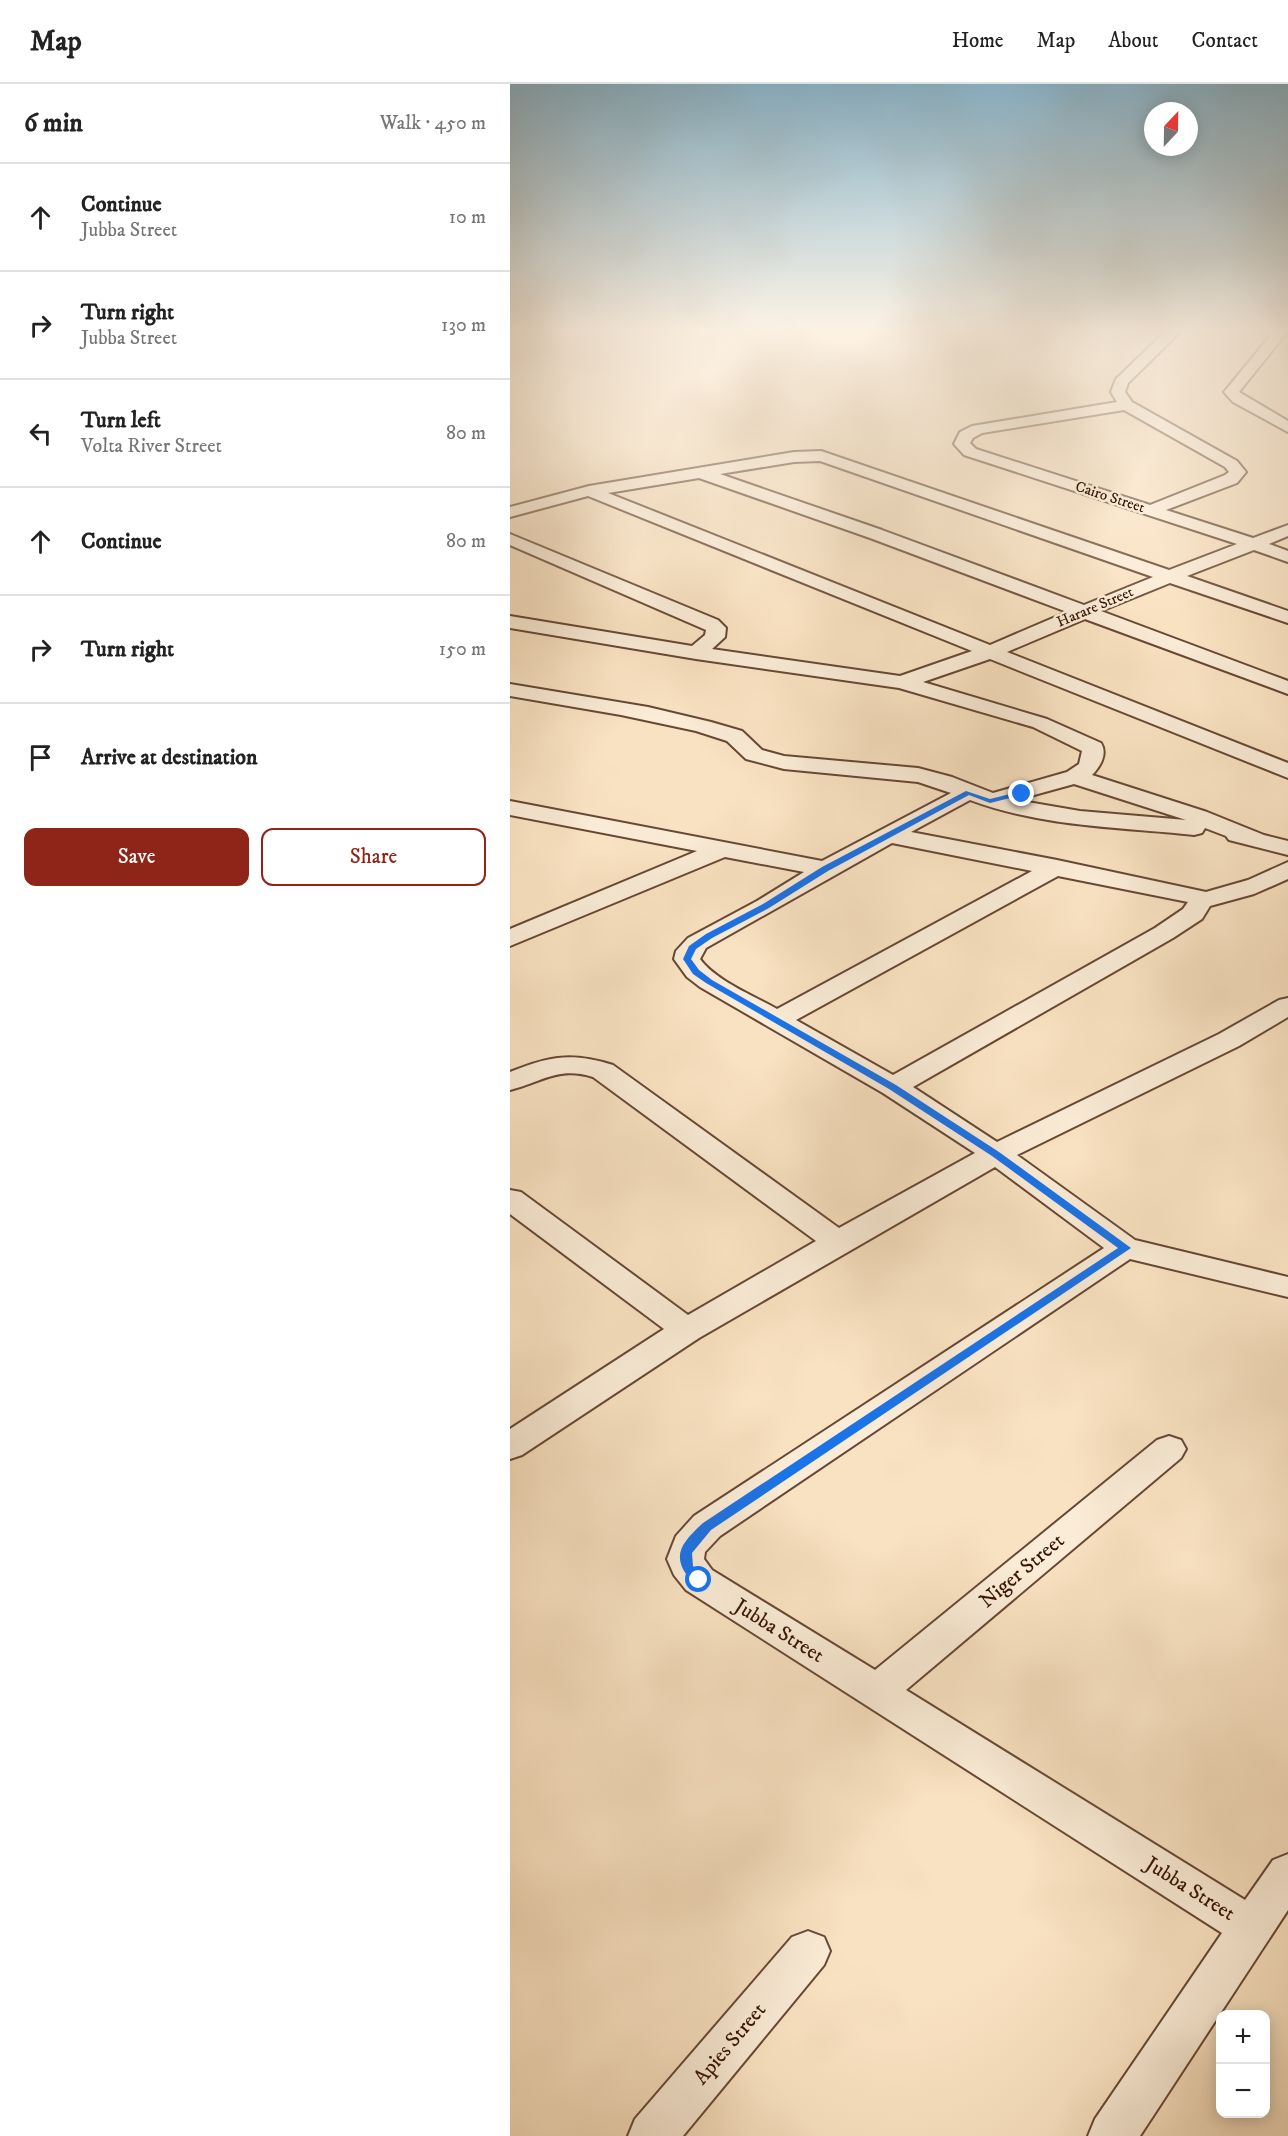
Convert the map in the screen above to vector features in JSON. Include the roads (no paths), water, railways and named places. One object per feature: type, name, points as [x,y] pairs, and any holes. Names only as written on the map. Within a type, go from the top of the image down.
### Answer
[{"type":"street","name":"Cairo Street","points":[[998,426],[978,429],[966,435],[962,444],[970,452],[1288,557]]},
{"type":"street","points":[[1151,510],[1231,479],[1238,472],[1232,465],[1163,426]]},
{"type":"street","points":[[510,512],[589,491],[804,456],[829,457],[1288,617]]},
{"type":"street","points":[[700,472],[876,534],[1288,688]]},
{"type":"street","points":[[589,491],[1288,771]]},
{"type":"street","name":"Harare Street","points":[[901,682],[934,673],[1168,576],[1288,530]]},
{"type":"street","points":[[510,539],[711,624],[716,628],[715,637],[696,653]]},
{"type":"street","points":[[510,622],[696,653],[901,682],[1040,723],[1093,748],[1093,759],[1086,771],[1075,777],[979,797],[889,836],[825,869],[766,906],[709,936],[692,948],[687,955],[689,964],[696,972],[893,1087],[996,1154],[1125,1248],[1288,1287]]},
{"type":"street","points":[[510,690],[686,722],[733,735],[756,756],[836,768],[916,774],[948,782],[979,797],[1049,815],[1189,828],[1255,839]]},
{"type":"street","points":[[1075,777],[1255,839],[1288,848]]},
{"type":"street","points":[[510,808],[825,869]]},
{"type":"street","points":[[889,836],[1057,867],[1185,894],[1199,901],[1254,886],[1288,869]]},
{"type":"street","points":[[510,938],[723,849]]},
{"type":"street","points":[[776,1020],[1057,867]]},
{"type":"street","points":[[893,1087],[1164,933],[1192,914],[1199,907],[1199,901]]},
{"type":"street","points":[[512,1442],[687,1330],[838,1242],[996,1154],[1229,1040],[1288,1006]]},
{"type":"street","points":[[510,1082],[558,1063],[579,1064],[603,1071],[838,1242]]},
{"type":"street","points":[[510,1200],[687,1330]]},
{"type":"street","name":"Jubba Street","points":[[1125,1248],[707,1526],[689,1546],[685,1561],[687,1568],[699,1580],[1250,1927]]},
{"type":"street","name":"Niger Street","points":[[876,1692],[1168,1449]]},
{"type":"street","points":[[1112,2136],[1288,1873]]},
{"type":"street","name":"Apies Street","points":[[652,2136],[808,1951]]}]
